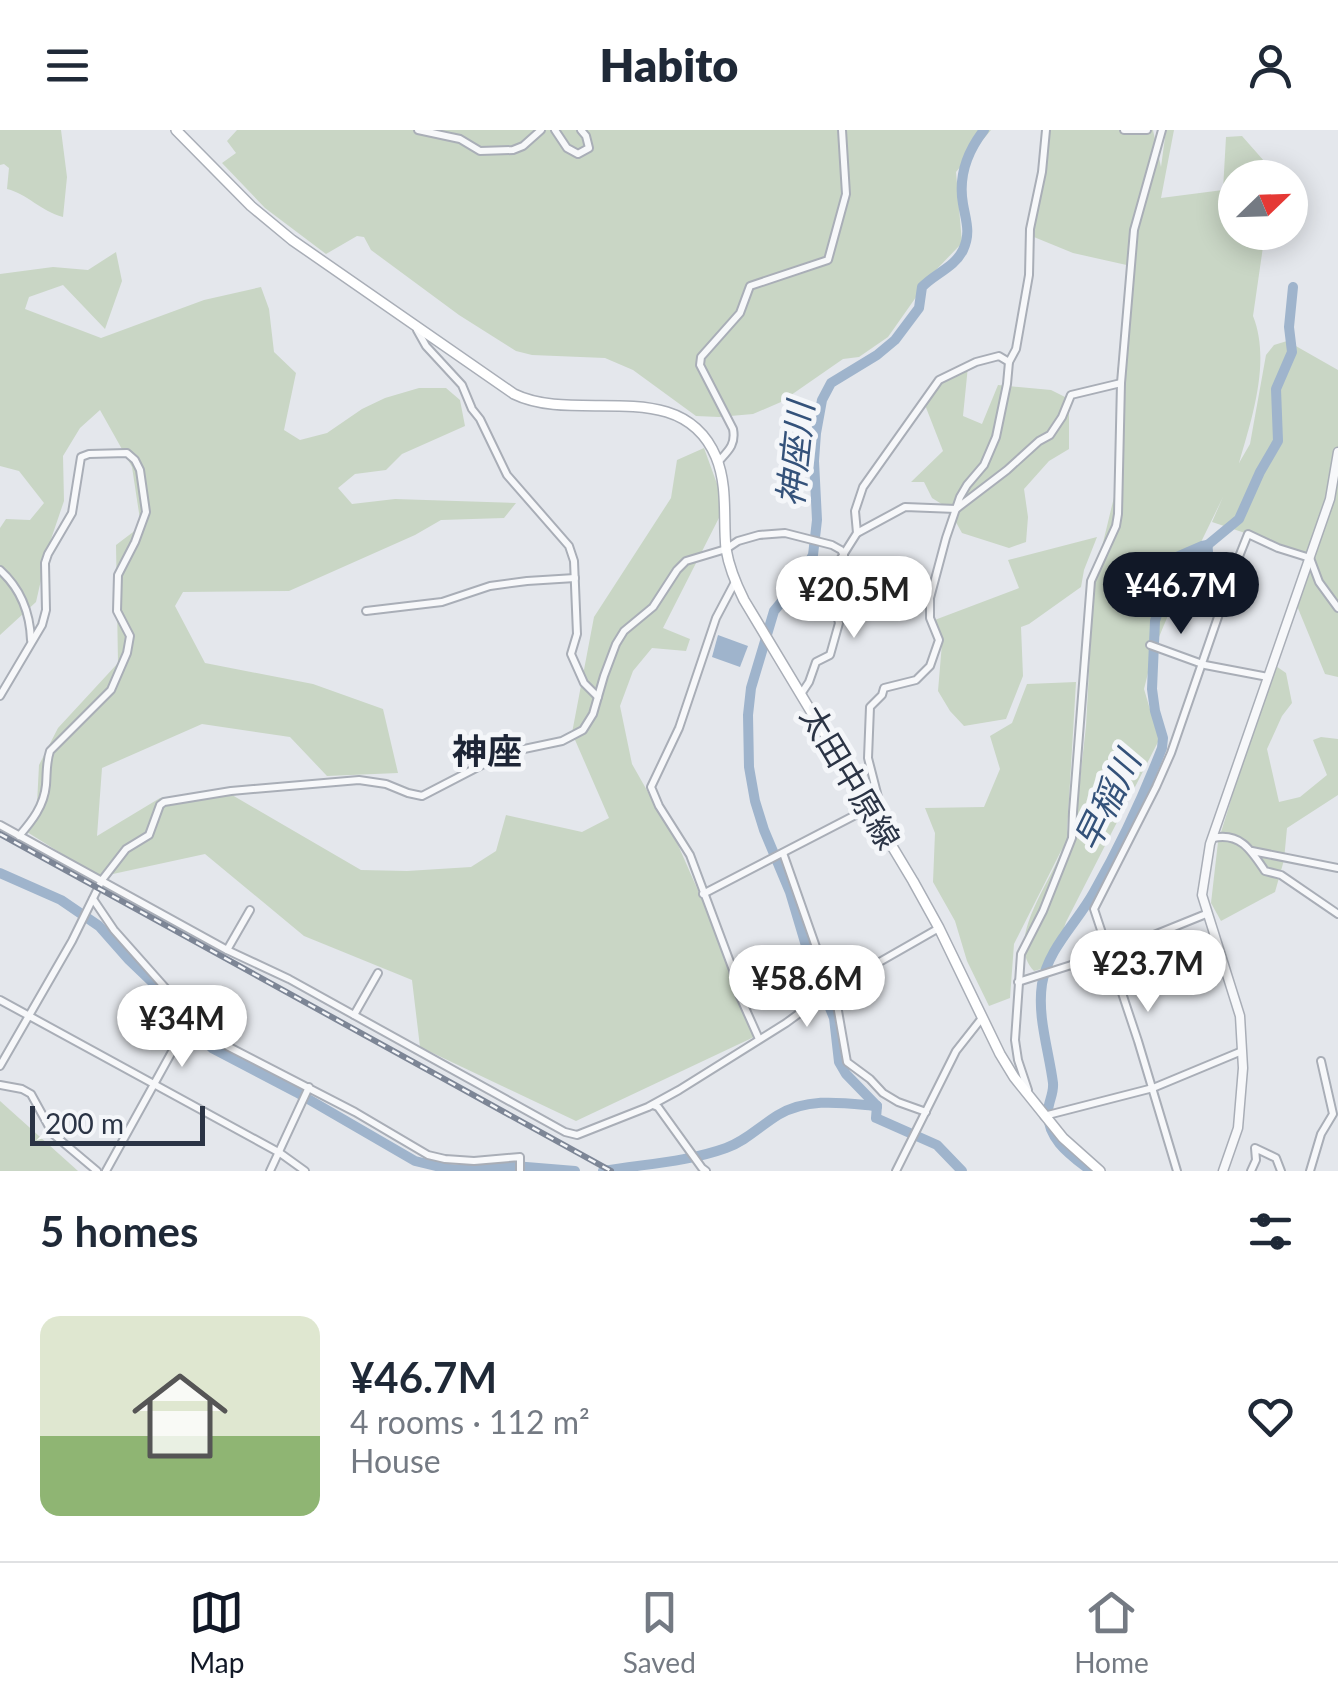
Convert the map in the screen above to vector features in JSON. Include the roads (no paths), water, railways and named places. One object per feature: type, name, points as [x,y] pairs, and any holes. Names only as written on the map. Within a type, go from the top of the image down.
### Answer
[{"type":"main road","name":"太田中原線","points":[[176,130],[251,206],[292,240],[523,398],[553,404],[661,410],[698,428],[718,462],[726,549],[744,600],[939,928],[1000,1054],[1044,1116],[1100,1171]]},
{"type":"street","points":[[418,130],[460,139],[480,151],[513,150],[524,146],[541,130]]},
{"type":"street","points":[[556,130],[567,148],[578,154],[589,148],[580,130]]},
{"type":"street","points":[[718,462],[733,446],[733,429],[700,365],[701,357],[740,313],[750,286],[828,260],[846,194],[842,130]]},
{"type":"street","points":[[704,894],[870,808],[878,798],[868,758],[870,707],[882,696],[884,688],[916,680],[930,666],[939,640],[930,618],[930,598],[956,509],[966,485],[984,465],[996,436],[1009,362],[1016,349],[1046,130]]},
{"type":"street","points":[[1124,130],[1147,130]]},
{"type":"street","points":[[1029,1096],[1015,1040],[1020,954],[1043,912],[1074,832],[1072,812],[1091,581],[1118,514],[1121,383],[1134,230],[1162,130]]},
{"type":"street","points":[[415,327],[426,346],[462,384],[507,475],[566,541],[574,561],[575,578],[577,634],[572,654],[584,683],[598,696]]},
{"type":"street","points":[[857,533],[855,512],[863,487],[939,380],[999,356],[1009,362]]},
{"type":"street","points":[[801,694],[816,662],[830,655],[838,634],[832,598],[838,564],[857,533],[905,508],[956,509],[1050,434],[1071,395],[1121,383]]},
{"type":"street","points":[[0,696],[38,632],[46,610],[48,554],[72,513],[82,457],[127,452],[140,470],[146,512],[118,575],[118,611],[130,636],[128,653],[112,690],[50,752],[44,800],[18,836]]},
{"type":"street","points":[[1223,1171],[1238,1128],[1243,1068],[1240,1016],[1206,914],[1202,880],[1330,500],[1338,452]]},
{"type":"street","points":[[0,1066],[72,941],[102,880],[126,849],[149,834],[164,802],[231,791],[359,780],[422,796],[505,753],[562,741],[583,730],[593,714],[624,631],[652,607],[677,570],[693,557],[726,549],[748,538],[784,534],[832,544],[844,556]]},
{"type":"street","points":[[1177,1171],[1094,910],[1170,753],[1248,534],[1310,558]]},
{"type":"street","points":[[1310,558],[1319,582],[1338,608]]},
{"type":"street","points":[[0,570],[16,586],[30,623],[31,641]]},
{"type":"street","points":[[366,611],[442,602],[490,586],[527,580],[575,578]]},
{"type":"street","points":[[735,581],[716,618],[679,728],[651,787],[690,854],[759,1040]]},
{"type":"street","points":[[1150,646],[1201,663],[1268,677]]},
{"type":"street","points":[[0,826],[227,950],[289,979],[565,1132],[577,1135],[679,1090],[834,988],[939,928]]},
{"type":"street","points":[[1213,838],[1226,835],[1238,840],[1265,871],[1281,875],[1338,914]]},
{"type":"street","points":[[1251,851],[1338,868]]},
{"type":"street","points":[[783,852],[834,988],[847,1062],[883,1093],[926,1112]]},
{"type":"street","points":[[92,898],[114,930],[194,1019],[227,1046],[428,1155],[474,1161],[520,1156],[520,1171]]},
{"type":"street","points":[[227,950],[250,910]]},
{"type":"street","points":[[1018,982],[1206,914]]},
{"type":"street","points":[[354,1015],[378,973]]},
{"type":"street","points":[[0,1000],[280,1153],[305,1171]]},
{"type":"street","points":[[896,1171],[956,1050],[982,1018]]},
{"type":"street","points":[[106,1171],[179,1039]]},
{"type":"street","points":[[1044,1116],[1153,1088],[1242,1052]]},
{"type":"street","points":[[1310,1171],[1321,1134],[1333,1114],[1321,1061]]},
{"type":"street","points":[[0,1085],[31,1094],[53,1134],[96,1171]]},
{"type":"street","points":[[270,1171],[308,1087]]},
{"type":"street","points":[[652,1104],[706,1171]]},
{"type":"street","points":[[1251,1171],[1256,1160],[1255,1148],[1276,1158],[1281,1171]]},
{"type":"water","points":[[1212,539],[1213,552],[1202,574],[1171,554],[1201,541]]},
{"type":"water","points":[[718,635],[748,646],[740,667],[712,657]]},
{"type":"waterway","name":"神座川","points":[[877,1106],[839,1062],[834,1018],[755,801],[749,767],[748,715],[751,688],[774,611],[798,582],[813,555],[817,520],[814,461],[822,400],[831,383],[895,340],[919,308],[922,287],[963,250],[967,232],[963,174],[984,130]]},
{"type":"waterway","name":"早稲川","points":[[1091,1171],[1062,1146],[1049,1122],[1053,1083],[1042,1021],[1042,984],[1057,947],[1113,857],[1162,748],[1152,689],[1155,621],[1163,596],[1181,567],[1239,519],[1278,441],[1276,389],[1292,352],[1289,327],[1293,287]]},
{"type":"waterway","points":[[0,873],[61,900],[99,926],[212,1048],[415,1161],[449,1169],[514,1166],[575,1171]]},
{"type":"waterway","points":[[603,1171],[711,1153],[746,1137],[778,1115],[802,1106],[877,1106]]},
{"type":"waterway","points":[[877,1106],[876,1118],[937,1145],[962,1171]]},
{"type":"railway","points":[[0,834],[611,1171]]},
{"type":"district","name":"神座","points":[[487,750]]}]
